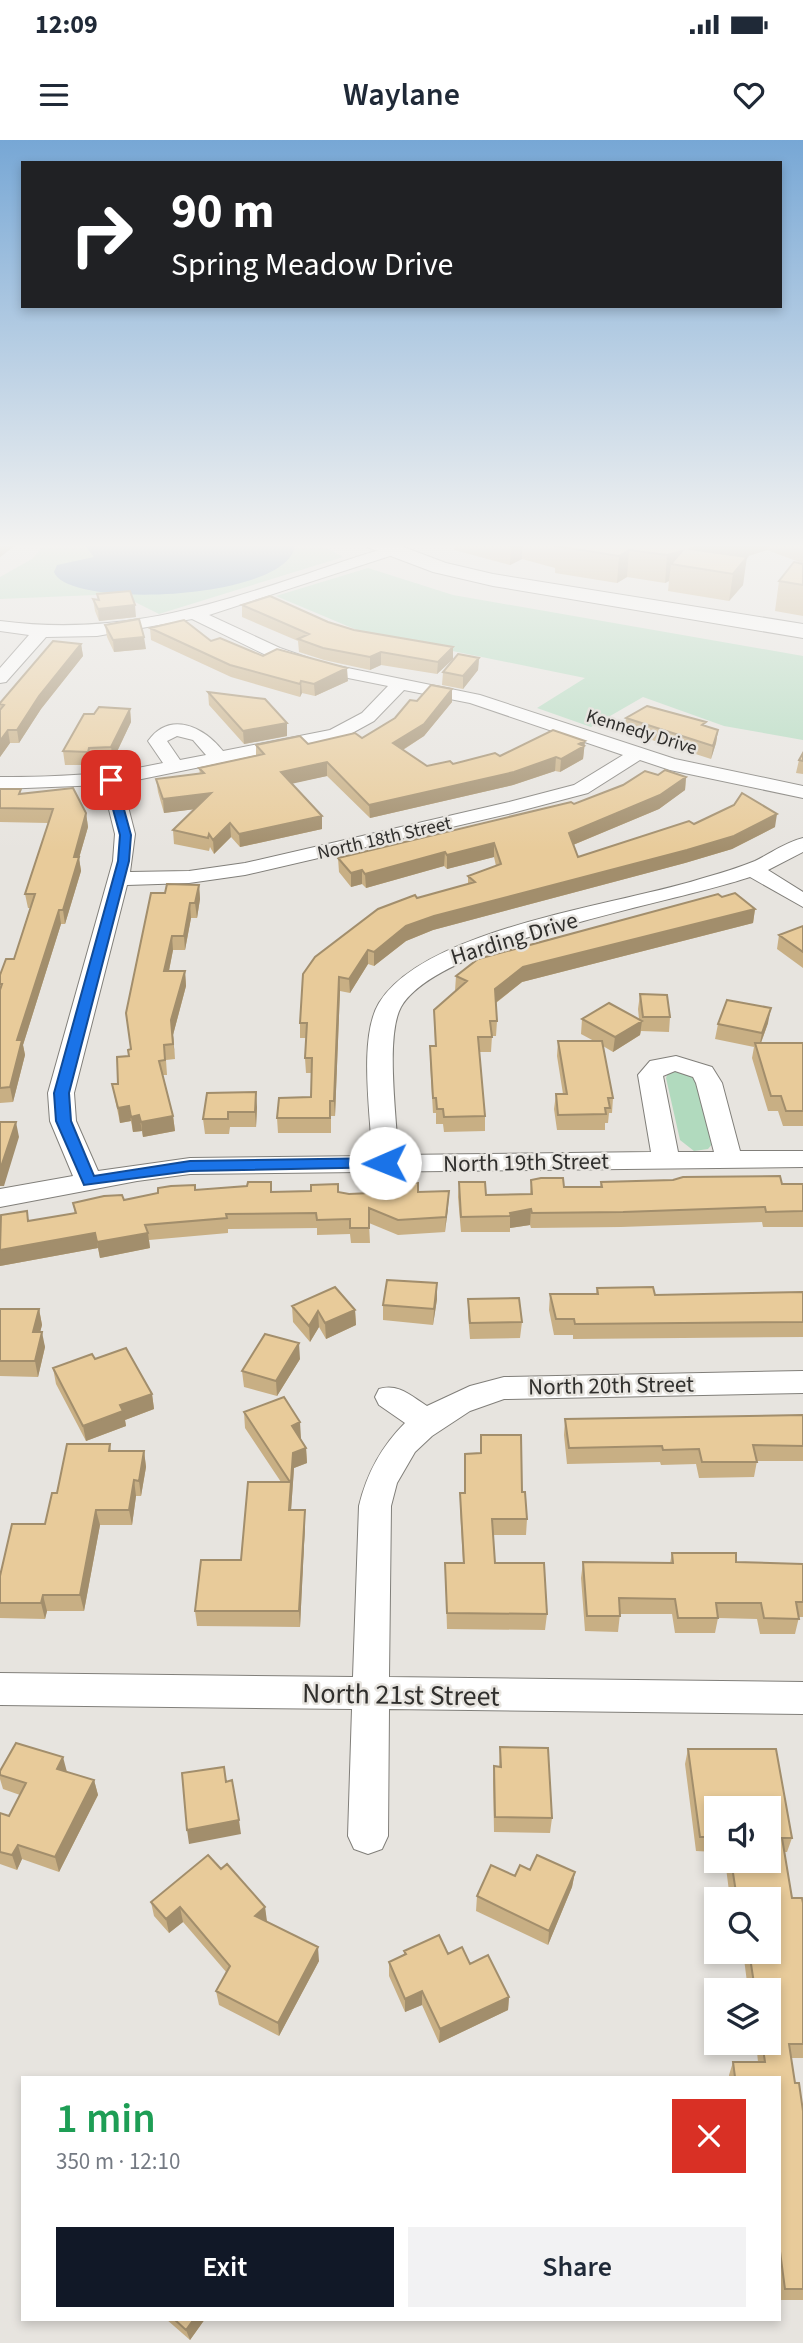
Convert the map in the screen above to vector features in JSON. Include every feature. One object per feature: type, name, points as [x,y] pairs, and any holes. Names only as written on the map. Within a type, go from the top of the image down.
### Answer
[{"type":"street","points":[[0,678],[29,646]]},
{"type":"street","name":"Kennedy Drive","points":[[264,646],[298,661],[489,703],[637,754],[803,792]]},
{"type":"street","points":[[0,783],[111,780],[349,729],[368,717],[400,684]]},
{"type":"street","points":[[176,768],[157,741],[170,732],[187,731],[199,736],[219,759]]},
{"type":"street","name":"North 18th Street","points":[[120,880],[189,877],[245,869],[512,807],[581,789],[637,754]]},
{"type":"street","points":[[89,1182],[63,1121],[61,1093],[120,880],[125,835],[111,780]]},
{"type":"street","name":"Harding Drive","points":[[385,1163],[384,1020],[399,990],[419,972],[478,945],[755,871],[803,844]]},
{"type":"street","points":[[755,871],[803,901]]},
{"type":"street","points":[[666,1160],[650,1075],[656,1067],[676,1063],[694,1067],[708,1078],[729,1160]]},
{"type":"street","name":"North 19th Street","points":[[0,1198],[180,1166],[803,1159]]},
{"type":"street","name":"North 20th Street","points":[[369,1836],[377,1494],[395,1454],[427,1422],[475,1396],[519,1386],[803,1382]]},
{"type":"street","points":[[390,1396],[427,1422]]},
{"type":"street","name":"North 21st Street","points":[[0,1689],[803,1698]]},
{"type":"green space","points":[[427,646],[745,646],[803,656],[803,740],[724,726],[643,697],[591,727],[537,708],[585,678]]},
{"type":"green space","points":[[675,1069],[698,1077],[713,1143],[708,1149],[694,1151],[680,1140],[666,1078],[669,1071]]},
{"type":"building","points":[[49,646],[80,646],[39,696],[17,730],[8,730],[0,741],[0,710],[4,705],[0,703]]},
{"type":"building","points":[[189,646],[239,646],[263,656],[277,649],[347,668],[314,684],[301,681],[300,684],[230,665]]},
{"type":"building","points":[[317,646],[453,647],[438,662],[381,652],[370,657]]},
{"type":"building","points":[[458,654],[479,658],[463,676],[443,672]]},
{"type":"building","points":[[431,685],[452,689],[424,724],[393,743],[427,766],[450,761],[453,764],[495,753],[500,756],[553,730],[585,741],[579,744],[584,746],[561,759],[556,757],[514,772],[369,805],[327,762],[281,772],[322,816],[239,834],[230,823],[213,840],[209,834],[208,838],[173,830],[211,793],[163,799],[156,779],[204,773],[199,768],[264,754],[256,745],[300,736],[308,744],[355,733],[362,738],[395,718],[410,700],[417,701]]},
{"type":"building","points":[[208,692],[265,699],[287,723],[243,731]]},
{"type":"building","points":[[647,706],[706,722],[702,725],[718,730],[713,746],[626,718]]},
{"type":"building","points":[[99,707],[130,709],[111,747],[89,748],[88,752],[63,751],[84,714],[94,714]]},
{"type":"building","points":[[665,770],[686,777],[660,795],[569,833],[578,857],[689,821],[694,824],[734,805],[742,793],[777,814],[734,836],[434,916],[406,926],[374,952],[368,950],[349,979],[339,977],[334,1101],[330,1101],[330,1118],[277,1118],[279,1098],[311,1097],[312,1058],[305,1058],[307,1023],[300,1023],[303,974],[315,957],[378,909],[415,895],[417,898],[475,882],[468,876],[501,864],[494,843],[447,855],[445,852],[365,874],[362,870],[351,873],[338,858],[571,802],[574,804],[623,785],[645,771],[658,775]]},
{"type":"building","points":[[73,788],[86,813],[74,857],[79,857],[17,1040],[22,1040],[10,1087],[0,1088],[0,975],[6,959],[14,959],[35,894],[25,894],[53,809],[0,808],[0,789],[21,789],[19,794]]},
{"type":"building","points":[[167,884],[199,885],[195,903],[190,903],[184,936],[172,936],[164,971],[185,971],[171,1020],[173,1044],[164,1045],[165,1060],[159,1061],[173,1116],[141,1122],[139,1115],[131,1117],[129,1106],[118,1108],[112,1084],[118,1084],[117,1057],[129,1056],[128,1050],[131,1049],[126,1013],[151,893],[165,893]]},
{"type":"building","points":[[735,893],[755,909],[523,967],[495,989],[497,1021],[490,1021],[492,1037],[478,1037],[485,1116],[444,1117],[443,1109],[437,1109],[436,1098],[433,1098],[430,1046],[436,1046],[434,1010],[467,981],[456,976],[478,959],[718,894],[722,897]]},
{"type":"building","points":[[803,926],[803,952],[779,935]]},
{"type":"building","points":[[640,994],[667,995],[670,1017],[643,1017]]},
{"type":"building","points":[[727,1000],[771,1008],[762,1033],[718,1024]]},
{"type":"building","points":[[609,1003],[642,1021],[615,1037],[582,1019]]},
{"type":"building","points":[[558,1041],[602,1041],[613,1098],[608,1098],[610,1108],[605,1108],[606,1114],[558,1115],[556,1094],[567,1094]]},
{"type":"building","points":[[755,1043],[803,1043],[803,1111],[786,1111],[781,1096],[771,1096]]},
{"type":"building","points":[[256,1092],[255,1112],[228,1112],[228,1119],[203,1119],[207,1093]]},
{"type":"building","points":[[0,1122],[16,1122],[0,1170]]},
{"type":"building","points":[[780,1176],[782,1184],[803,1184],[803,1211],[766,1212],[765,1207],[532,1213],[531,1209],[510,1213],[511,1216],[461,1217],[459,1182],[485,1182],[486,1195],[532,1194],[531,1180],[541,1178],[563,1178],[564,1187],[602,1187],[601,1182],[673,1180],[683,1177]]},
{"type":"building","points":[[248,1182],[271,1182],[271,1192],[311,1191],[311,1185],[338,1184],[338,1192],[349,1194],[393,1192],[393,1183],[418,1183],[418,1192],[449,1191],[446,1217],[398,1220],[369,1208],[369,1228],[350,1228],[350,1219],[317,1220],[316,1213],[226,1214],[227,1218],[145,1225],[148,1233],[97,1242],[95,1233],[0,1250],[1,1215],[27,1211],[28,1221],[76,1213],[73,1203],[104,1196],[122,1195],[124,1200],[158,1193],[158,1188],[171,1186],[195,1185],[195,1190],[247,1186]]},
{"type":"building","points":[[387,1280],[437,1283],[434,1309],[383,1305]]},
{"type":"building","points":[[335,1287],[355,1310],[325,1323],[318,1311],[309,1326],[292,1306]]},
{"type":"building","points":[[653,1287],[655,1295],[803,1292],[803,1322],[575,1324],[574,1319],[556,1319],[550,1294],[598,1294],[597,1288]]},
{"type":"building","points":[[519,1298],[522,1322],[470,1323],[468,1299]]},
{"type":"building","points":[[0,1309],[39,1309],[33,1332],[42,1332],[35,1361],[0,1361]]},
{"type":"building","points":[[265,1334],[299,1343],[276,1381],[242,1371]]},
{"type":"building","points":[[126,1348],[152,1394],[120,1405],[123,1411],[83,1426],[53,1368],[92,1354],[95,1359]]},
{"type":"building","points":[[284,1397],[300,1422],[292,1426],[306,1448],[293,1453],[289,1510],[305,1510],[299,1611],[195,1611],[201,1560],[241,1560],[248,1482],[290,1482],[244,1412]]},
{"type":"building","points":[[803,1415],[803,1446],[753,1445],[757,1462],[702,1462],[699,1449],[663,1450],[662,1446],[569,1448],[565,1419]]},
{"type":"building","points":[[481,1435],[521,1435],[522,1492],[525,1492],[527,1519],[492,1519],[495,1563],[544,1563],[547,1614],[447,1613],[445,1563],[464,1563],[460,1493],[465,1493],[465,1454],[481,1453]]},
{"type":"building","points":[[67,1444],[110,1444],[109,1451],[144,1451],[139,1481],[134,1480],[129,1510],[96,1510],[80,1595],[43,1595],[41,1603],[0,1603],[0,1576],[12,1524],[45,1524],[52,1493],[57,1493]]},
{"type":"building","points":[[672,1553],[736,1553],[736,1562],[803,1564],[803,1602],[796,1602],[799,1619],[764,1618],[761,1603],[716,1603],[718,1618],[678,1618],[675,1599],[619,1598],[620,1616],[587,1616],[583,1562],[673,1563]]},
{"type":"building","points":[[16,1743],[63,1757],[57,1769],[94,1780],[55,1857],[18,1845],[12,1855],[0,1852],[0,1813],[9,1816],[26,1783],[0,1775]]},
{"type":"building","points":[[500,1747],[548,1748],[552,1818],[495,1817],[494,1766],[501,1767]]},
{"type":"building","points":[[688,1749],[776,1749],[792,1838],[782,1838],[792,1898],[802,1898],[803,1903],[803,2044],[789,2044],[795,2083],[799,2083],[803,2111],[803,2289],[785,2289],[781,2259],[781,2076],[735,2076],[733,2062],[765,2062],[764,2055],[781,2055],[781,1978],[753,1978],[751,1964],[781,1964],[781,1887],[735,1887],[733,1873],[781,1873],[781,1796],[704,1796],[704,1837],[700,1837]]},
{"type":"building","points":[[224,1767],[226,1782],[232,1780],[239,1820],[187,1830],[182,1773]]},
{"type":"building","points":[[208,1855],[221,1869],[227,1864],[265,1907],[255,1916],[318,1947],[278,2023],[216,1991],[230,1966],[180,1907],[166,1919],[151,1902]]},
{"type":"building","points":[[537,1855],[575,1872],[549,1931],[477,1896],[491,1865],[515,1876],[520,1865],[530,1870]]},
{"type":"building","points":[[439,1935],[448,1954],[462,1947],[470,1964],[488,1955],[509,1997],[440,2029],[422,1991],[405,1999],[389,1962],[406,1954],[404,1951]]},
{"type":"building","points":[[176,2321],[193,2321],[186,2330]]},
{"type":"route","points":[[111,780],[125,835],[124,861],[61,1093],[63,1121],[89,1182],[171,1167],[385,1163]]}]
